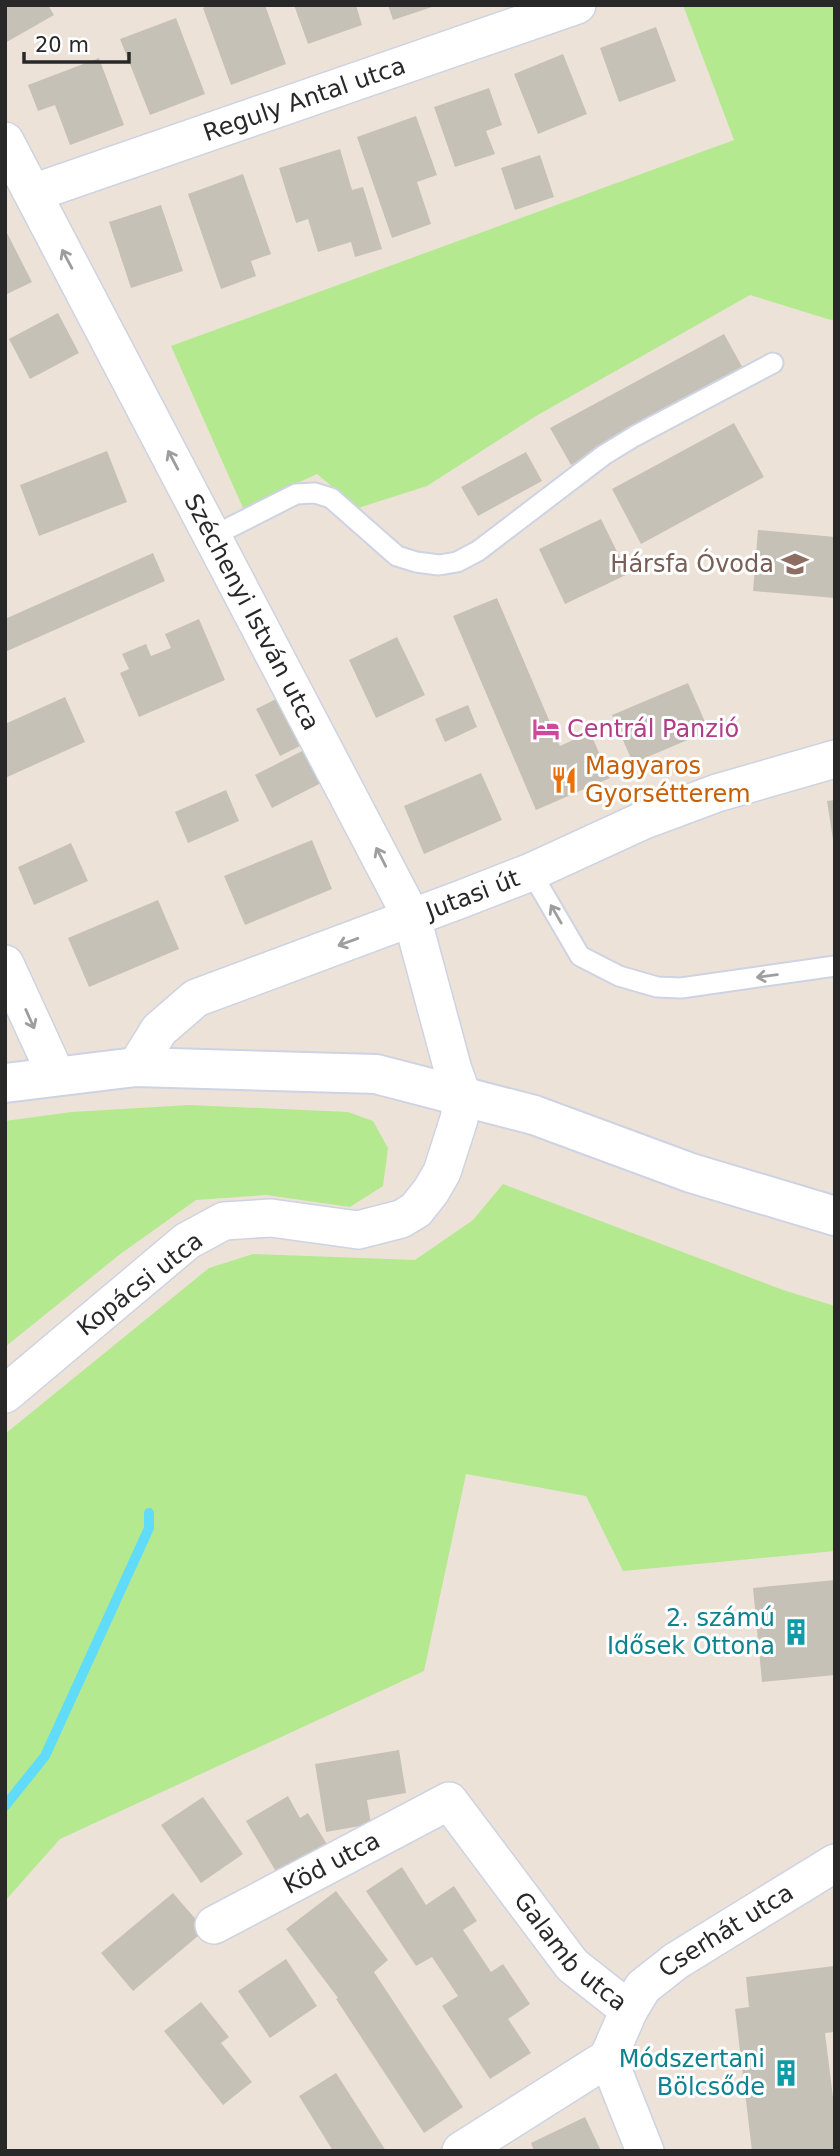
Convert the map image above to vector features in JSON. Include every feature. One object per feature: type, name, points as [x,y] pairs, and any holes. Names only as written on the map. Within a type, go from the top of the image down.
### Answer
[{"type":"street","name":"Reguly Antal utca","points":[[33,194],[577,5]]},
{"type":"street","name":"Széchenyi István utca","points":[[5,141],[412,918],[453,1070],[463,1097]]},
{"type":"street","name":"Jutasi út","points":[[136,1067],[159,1030],[197,998],[531,872],[642,821],[717,793],[835,758]]},
{"type":"street","points":[[5,964],[56,1075]]},
{"type":"street","points":[[5,1083],[136,1067],[376,1074],[534,1115],[691,1173],[835,1216]]},
{"type":"street","name":"Kopácsi utca","points":[[5,1394],[187,1241],[224,1221],[271,1218],[358,1230],[401,1219],[416,1210],[442,1172],[463,1097]]},
{"type":"street","name":"Köd utca","points":[[214,1925],[449,1801]]},
{"type":"street","name":"Galamb utca","points":[[449,1801],[572,1965],[629,2010],[608,2058]]},
{"type":"street","name":"Cserhát utca","points":[[629,2010],[643,1987],[676,1961],[835,1863]]},
{"type":"street","points":[[461,2151],[608,2058],[645,2151]]},
{"type":"lane","points":[[213,536],[296,494],[315,493],[331,498],[397,556],[439,565],[457,562],[478,551],[604,455],[774,363]]},
{"type":"lane","points":[[531,872],[580,956],[619,976],[657,987],[681,988],[835,966]]},
{"type":"green space","points":[[683,5],[835,5],[835,319],[750,295],[536,416],[427,486],[358,508],[317,474],[243,508],[171,346],[734,140]]},
{"type":"green space","points":[[189,1105],[348,1112],[373,1121],[388,1148],[383,1186],[350,1207],[266,1195],[196,1200],[119,1255],[5,1347],[5,1121],[72,1112]]},
{"type":"green space","points":[[503,1184],[783,1290],[835,1306],[835,1551],[623,1571],[586,1496],[466,1474],[424,1671],[60,1839],[5,1901],[5,1434],[209,1268],[253,1254],[415,1260],[473,1220]]},
{"type":"building","points":[[10,5],[48,5],[54,15],[5,43],[5,8]]},
{"type":"building","points":[[210,5],[265,5],[286,64],[231,85],[203,8]]},
{"type":"building","points":[[294,5],[356,5],[362,25],[308,44]]},
{"type":"building","points":[[388,5],[435,5],[435,6],[393,20]]},
{"type":"building","points":[[176,18],[205,94],[150,115],[120,39]]},
{"type":"building","points":[[656,27],[676,81],[619,102],[600,48]]},
{"type":"building","points":[[563,54],[587,114],[538,134],[514,74]]},
{"type":"building","points":[[99,58],[124,125],[70,145],[55,105],[38,111],[28,85]]},
{"type":"building","points":[[489,88],[502,125],[486,131],[495,154],[455,167],[434,107]]},
{"type":"building","points":[[416,116],[437,175],[417,182],[431,224],[392,238],[357,137]]},
{"type":"building","points":[[340,149],[352,190],[363,187],[382,249],[355,257],[351,242],[318,252],[308,219],[296,223],[279,168]]},
{"type":"building","points":[[540,155],[554,197],[515,210],[501,168]]},
{"type":"building","points":[[243,174],[271,254],[251,261],[256,276],[221,289],[188,194]]},
{"type":"building","points":[[161,205],[183,271],[131,288],[109,222]]},
{"type":"building","points":[[7,233],[32,282],[5,295],[5,234]]},
{"type":"building","points":[[58,313],[79,353],[30,379],[9,339]]},
{"type":"building","points":[[724,334],[744,370],[571,465],[550,428]]},
{"type":"building","points":[[734,423],[764,477],[641,544],[612,489]]},
{"type":"building","points":[[107,451],[127,502],[39,536],[20,485]]},
{"type":"building","points":[[526,452],[542,481],[478,516],[461,487]]},
{"type":"building","points":[[601,519],[628,574],[565,604],[539,549]]},
{"type":"building","name":"Hársfa Óvoda","points":[[758,530],[835,537],[835,598],[753,591]]},
{"type":"building","points":[[153,553],[165,581],[5,652],[5,619]]},
{"type":"building","points":[[497,598],[560,746],[590,732],[610,778],[536,810],[453,616]]},
{"type":"building","points":[[199,619],[225,680],[139,717],[120,673],[129,669],[122,654],[146,644],[151,656],[171,648],[165,634]]},
{"type":"building","points":[[397,637],[425,695],[376,718],[349,660]]},
{"type":"building","points":[[688,683],[709,731],[633,763],[612,715]]},
{"type":"building","points":[[65,697],[85,742],[5,778],[5,724]]},
{"type":"building","points":[[280,697],[304,744],[280,756],[256,709]]},
{"type":"building","points":[[468,705],[477,727],[445,742],[435,719]]},
{"type":"building","points":[[306,749],[323,782],[272,808],[255,775]]},
{"type":"building","points":[[481,773],[502,820],[424,854],[404,806]]},
{"type":"building","points":[[226,790],[239,821],[188,843],[175,812]]},
{"type":"building","points":[[835,800],[835,840],[833,840],[827,801]]},
{"type":"building","points":[[312,840],[332,889],[245,925],[224,876]]},
{"type":"building","points":[[71,843],[88,881],[34,905],[18,867]]},
{"type":"building","points":[[158,900],[179,949],[89,987],[68,938]]},
{"type":"building","name":"2. számú Idősek Ottona","points":[[835,1580],[835,1675],[762,1682],[753,1588]]},
{"type":"building","points":[[399,1750],[406,1793],[367,1800],[371,1824],[326,1832],[315,1764]]},
{"type":"building","points":[[288,1796],[300,1818],[308,1813],[328,1846],[278,1875],[246,1821]]},
{"type":"building","points":[[203,1797],[243,1854],[201,1883],[161,1825]]},
{"type":"building","points":[[402,1867],[426,1905],[454,1886],[477,1921],[463,1930],[491,1972],[503,1964],[530,2004],[508,2019],[531,2053],[490,2079],[442,2006],[458,1996],[432,1957],[416,1966],[366,1891]]},
{"type":"building","points":[[336,1891],[388,1960],[374,1972],[463,2107],[424,2133],[336,1999],[338,1998],[286,1929]]},
{"type":"building","points":[[173,1893],[205,1930],[133,1991],[101,1953]]},
{"type":"building","points":[[286,1959],[317,2006],[270,2038],[238,1991]]},
{"type":"building","name":"Módszertani Bölcsőde","points":[[834,1966],[835,2032],[825,2033],[835,2114],[835,2151],[752,2151],[735,2009],[749,2007],[746,1977]]},
{"type":"building","points":[[201,2002],[229,2037],[221,2043],[252,2082],[223,2105],[164,2031]]},
{"type":"building","points":[[336,2073],[386,2151],[333,2151],[299,2096]]},
{"type":"building","points":[[585,2117],[601,2151],[534,2151],[531,2143]]},
{"type":"waterway","points":[[5,1806],[45,1756],[149,1528],[149,1513]]},
{"type":"place","name":"Hársfa Óvoda","points":[[795,564]]},
{"type":"place","name":"Centrál Panzió","points":[[546,729]]},
{"type":"place","name":"Magyaros Gyorsétterem","points":[[564,780]]},
{"type":"place","name":"2. számú Idősek Ottona","points":[[796,1632]]},
{"type":"place","name":"Módszertani Bölcsőde","points":[[786,2073]]}]
